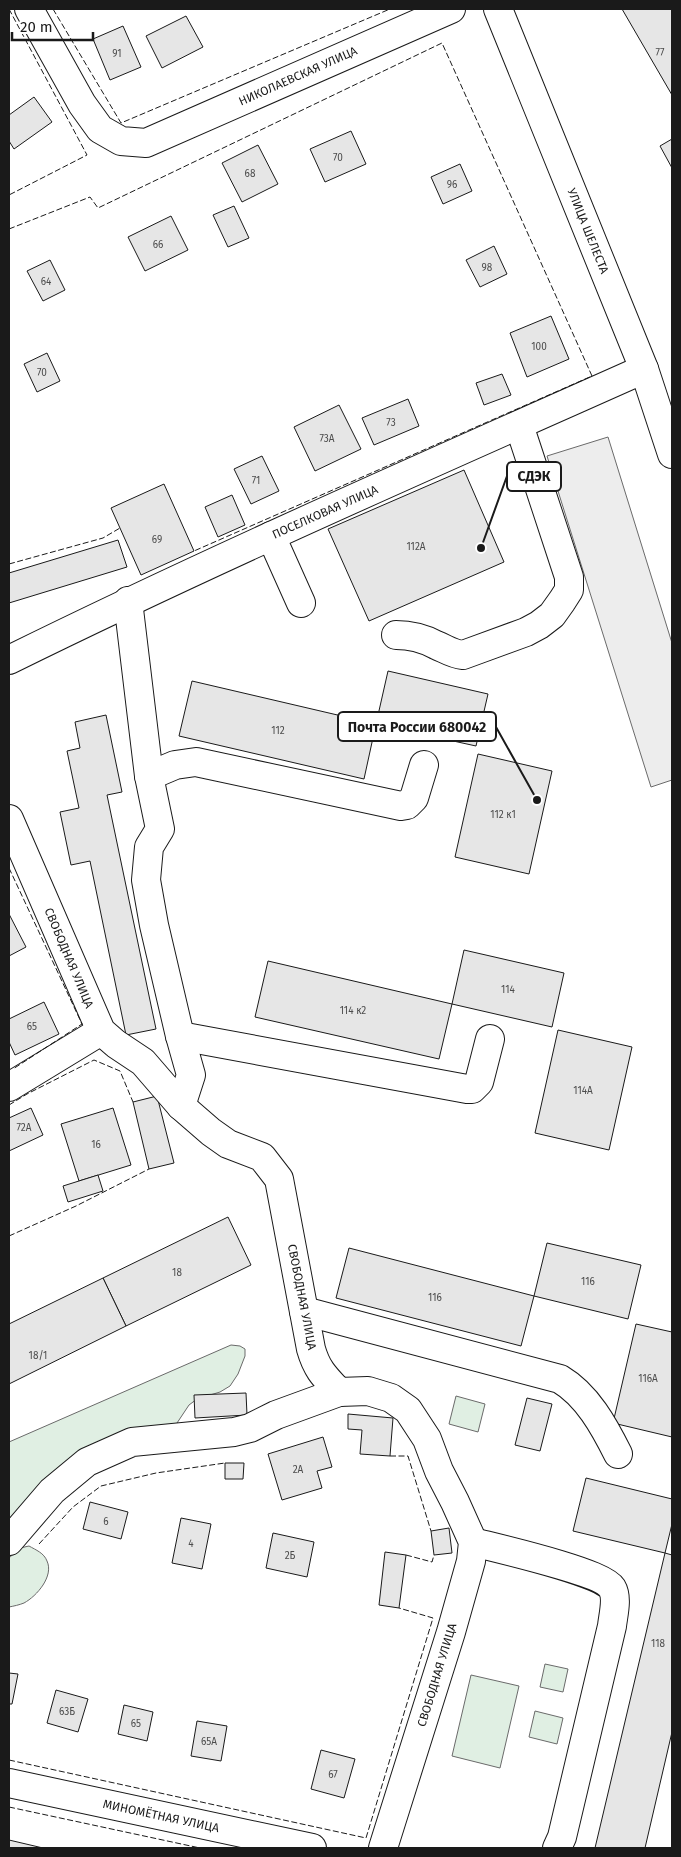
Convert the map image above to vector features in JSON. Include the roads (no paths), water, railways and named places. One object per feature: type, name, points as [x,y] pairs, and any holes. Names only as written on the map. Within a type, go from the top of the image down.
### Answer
[{"type":"street","name":"НИКОЛАЕВСКАЯ УЛИЦА","points":[[29,9],[82,104],[100,129],[121,141],[146,143],[451,9]]},
{"type":"street","name":"УЛИЦА ШЕЛЕСТА","points":[[498,9],[644,369],[672,454]]},
{"type":"street","name":"ПОСЕЛКОВАЯ УЛИЦА","points":[[9,660],[128,601],[644,369]]},
{"type":"street","points":[[396,635],[410,635],[422,638],[452,654],[463,655],[526,632],[539,625],[552,615],[569,590],[569,578],[519,425]]},
{"type":"street","points":[[271,536],[301,603]]},
{"type":"street","points":[[128,601],[149,776],[160,829],[149,848],[146,880],[154,925],[191,1075],[181,1106]]},
{"type":"street","points":[[149,776],[175,765],[196,762],[401,806],[407,805],[414,798],[424,764]]},
{"type":"street","name":"СВОБОДНАЯ УЛИЦА","points":[[9,819],[101,1031],[116,1044],[143,1062],[181,1106],[211,1132],[228,1144],[262,1157],[278,1179],[316,1364],[322,1374],[339,1392],[368,1391],[392,1398],[408,1410],[427,1439],[439,1471],[456,1502],[472,1542],[470,1561],[451,1632],[383,1848]]},
{"type":"street","points":[[9,1087],[101,1031]]},
{"type":"street","points":[[180,1036],[467,1089],[472,1089],[479,1082],[490,1040]]},
{"type":"street","points":[[304,1311],[560,1379],[572,1386],[586,1402],[609,1435],[618,1454]]},
{"type":"street","points":[[9,1541],[52,1491],[87,1462],[132,1442],[242,1430],[339,1392]]},
{"type":"street","points":[[472,1542],[556,1564],[606,1581],[613,1589],[612,1626],[562,1837],[557,1848]]},
{"type":"street","name":"МИНОМЁТНАЯ УЛИЦА","points":[[9,1783],[312,1848]]},
{"type":"place","name":"СДЭК","points":[[481,548]]},
{"type":"place","name":"Почта России 680042","points":[[537,800]]}]
